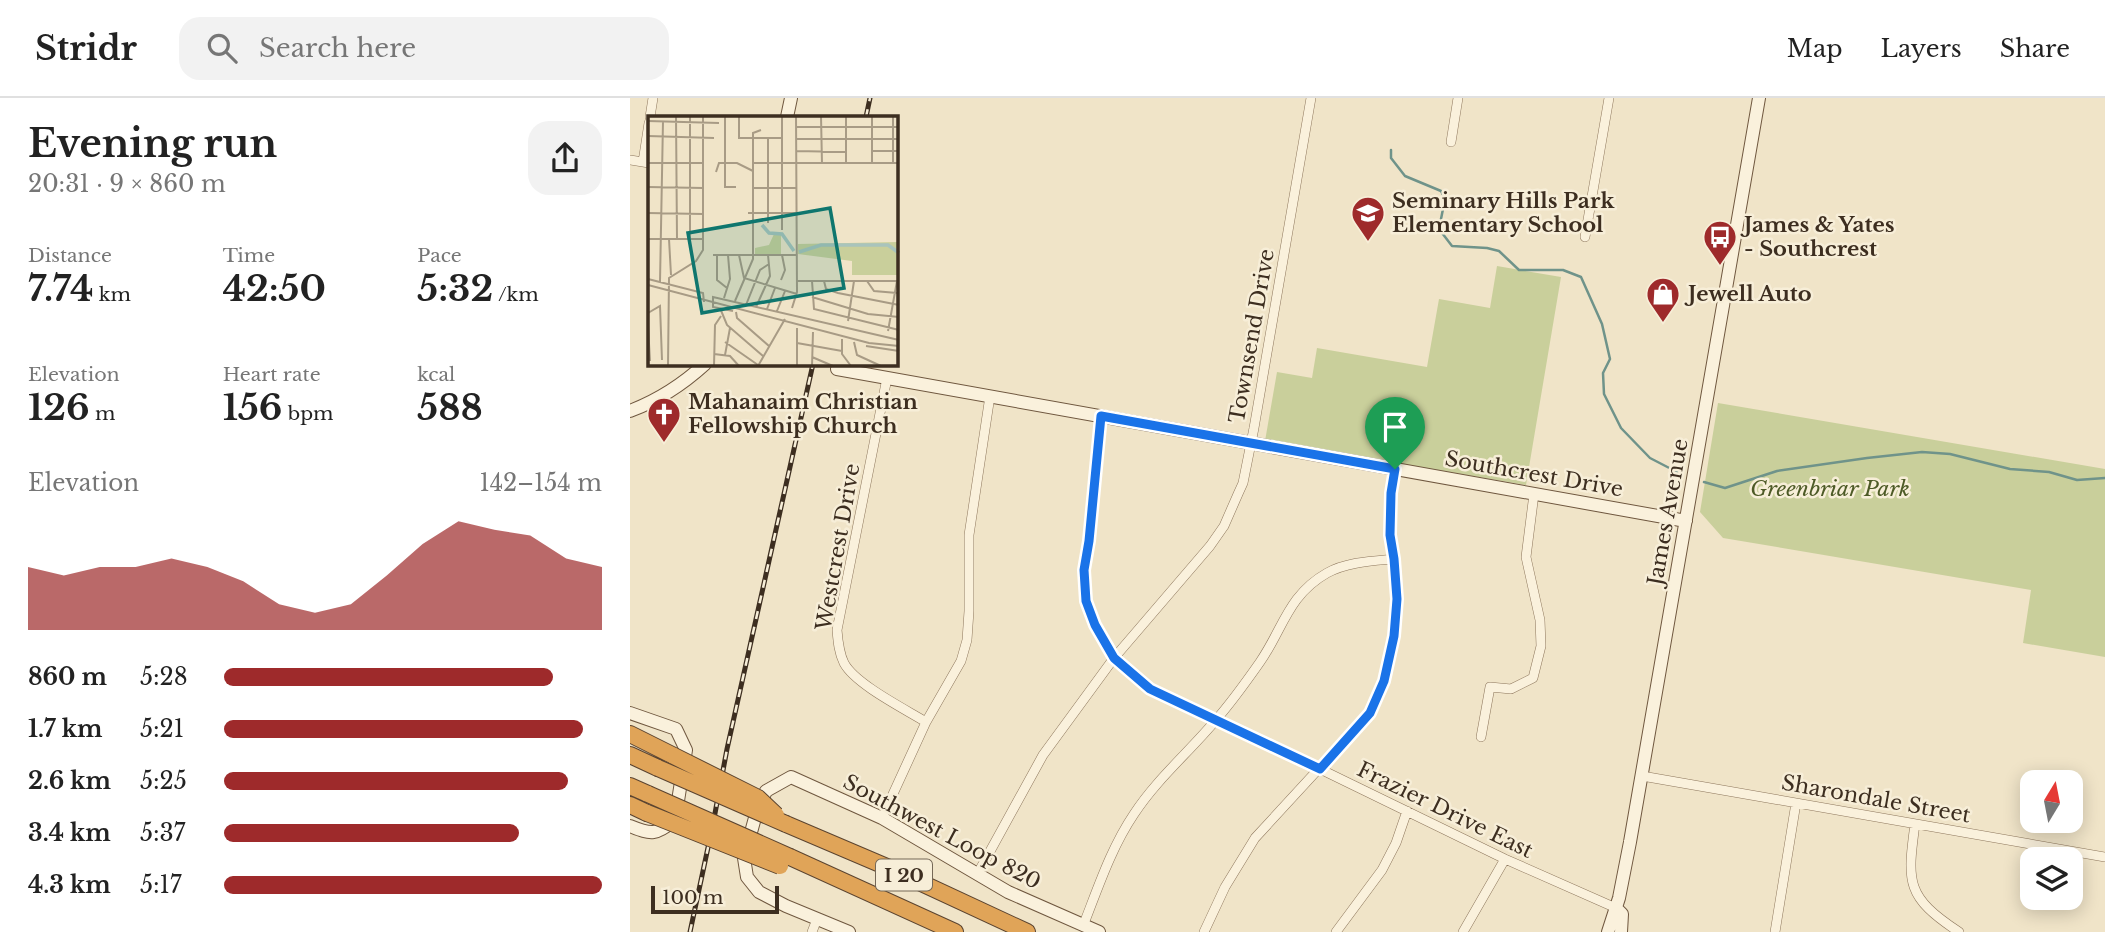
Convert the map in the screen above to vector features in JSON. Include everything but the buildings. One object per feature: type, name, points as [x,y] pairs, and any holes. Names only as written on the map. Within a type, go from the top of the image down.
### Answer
[{"type":"highway","points":[[630,734],[758,798],[786,824]]},
{"type":"highway","name":"I 20","points":[[630,755],[887,867],[1024,931]]},
{"type":"highway","name":"I 20","points":[[630,786],[785,861],[819,871],[955,932]]},
{"type":"highway","points":[[630,805],[785,861]]},
{"type":"highway","points":[[1024,931],[1043,932]]},
{"type":"main road","points":[[787,116],[791,98]]},
{"type":"main road","name":"James Avenue","points":[[1608,932],[1616,908],[1642,776],[1759,98]]},
{"type":"main road","points":[[630,411],[664,396],[703,366]]},
{"type":"main road","name":"Southcrest Drive","points":[[837,369],[1686,521]]},
{"type":"main road","points":[[630,713],[676,729],[686,750],[675,820],[663,830],[648,833],[630,826]]},
{"type":"main road","name":"Southwest Loop 820","points":[[849,932],[759,892],[747,877],[744,858],[756,814],[766,791],[791,777],[882,818],[977,875],[1099,932]]},
{"type":"main road","points":[[1616,908],[1622,914],[1621,932]]},
{"type":"street","points":[[650,116],[653,98]]},
{"type":"street","name":"Townsend Drive","points":[[977,875],[1043,755],[1114,658],[1210,546],[1224,526],[1243,483],[1311,98]]},
{"type":"street","points":[[1451,142],[1458,98]]},
{"type":"street","points":[[1585,237],[1609,98]]},
{"type":"street","points":[[630,160],[646,162],[648,136]]},
{"type":"street","name":"Westcrest Drive","points":[[887,378],[837,630],[839,650],[845,665],[857,678],[926,722]]},
{"type":"street","points":[[882,818],[926,722],[961,661],[967,640],[969,535],[990,396]]},
{"type":"street","name":"Frazier Drive East","points":[[1101,416],[1084,570],[1086,601],[1095,625],[1114,658],[1150,689],[1505,859],[1616,908]]},
{"type":"street","points":[[1203,932],[1224,887],[1255,838],[1370,713],[1384,681],[1394,636],[1397,599],[1390,535],[1391,493],[1395,469]]},
{"type":"street","points":[[1481,737],[1490,687],[1511,689],[1533,678],[1541,646],[1540,620],[1526,557],[1534,494]]},
{"type":"street","points":[[1083,926],[1106,866],[1134,813],[1216,721],[1262,660],[1292,604],[1327,573],[1355,563],[1394,559]]},
{"type":"street","name":"Sharondale Street","points":[[1642,776],[2105,857]]},
{"type":"street","points":[[1774,932],[1796,803]]},
{"type":"street","points":[[1336,932],[1382,870],[1396,843],[1407,811]]},
{"type":"street","points":[[1915,824],[1909,865],[1913,886],[1937,917],[1959,932]]},
{"type":"street","points":[[1463,932],[1505,859]]},
{"type":"street","points":[[812,932],[817,919]]},
{"type":"green space","points":[[1497,266],[1561,277],[1526,485],[1265,441],[1277,372],[1312,378],[1317,348],[1427,367],[1439,299],[1490,308]]},
{"type":"green space","name":"Greenbriar Park","points":[[1718,403],[2105,469],[2105,657],[2023,643],[2031,590],[1723,538],[1700,512]]},
{"type":"waterway","points":[[1391,150],[1391,158],[1405,176],[1441,191],[1445,199],[1439,229],[1452,246],[1499,251],[1519,270],[1563,270],[1581,277],[1602,324],[1610,359],[1603,373],[1604,394],[1621,428],[1650,458],[1677,472]]},
{"type":"waterway","points":[[1704,482],[1725,488],[1777,471],[1922,452],[1950,454],[2010,469],[2049,472],[2077,480],[2105,478]]},
{"type":"railway","points":[[866,116],[870,98]]},
{"type":"railway","points":[[690,932],[727,749],[813,366]]},
{"type":"place","name":"Seminary Hills Park Elementary School","points":[[1368,243]]},
{"type":"place","name":"James & Yates - Southcrest","points":[[1720,267]]},
{"type":"place","name":"Jewell Auto","points":[[1663,324]]},
{"type":"place","name":"Mahanaim Christian Fellowship Church","points":[[664,444]]},
{"type":"route","points":[[1101,416],[1395,469],[1391,493],[1390,535],[1397,599],[1394,636],[1384,681],[1370,713],[1320,769],[1150,689],[1114,658],[1095,625],[1086,601],[1084,570],[1101,416]]}]
